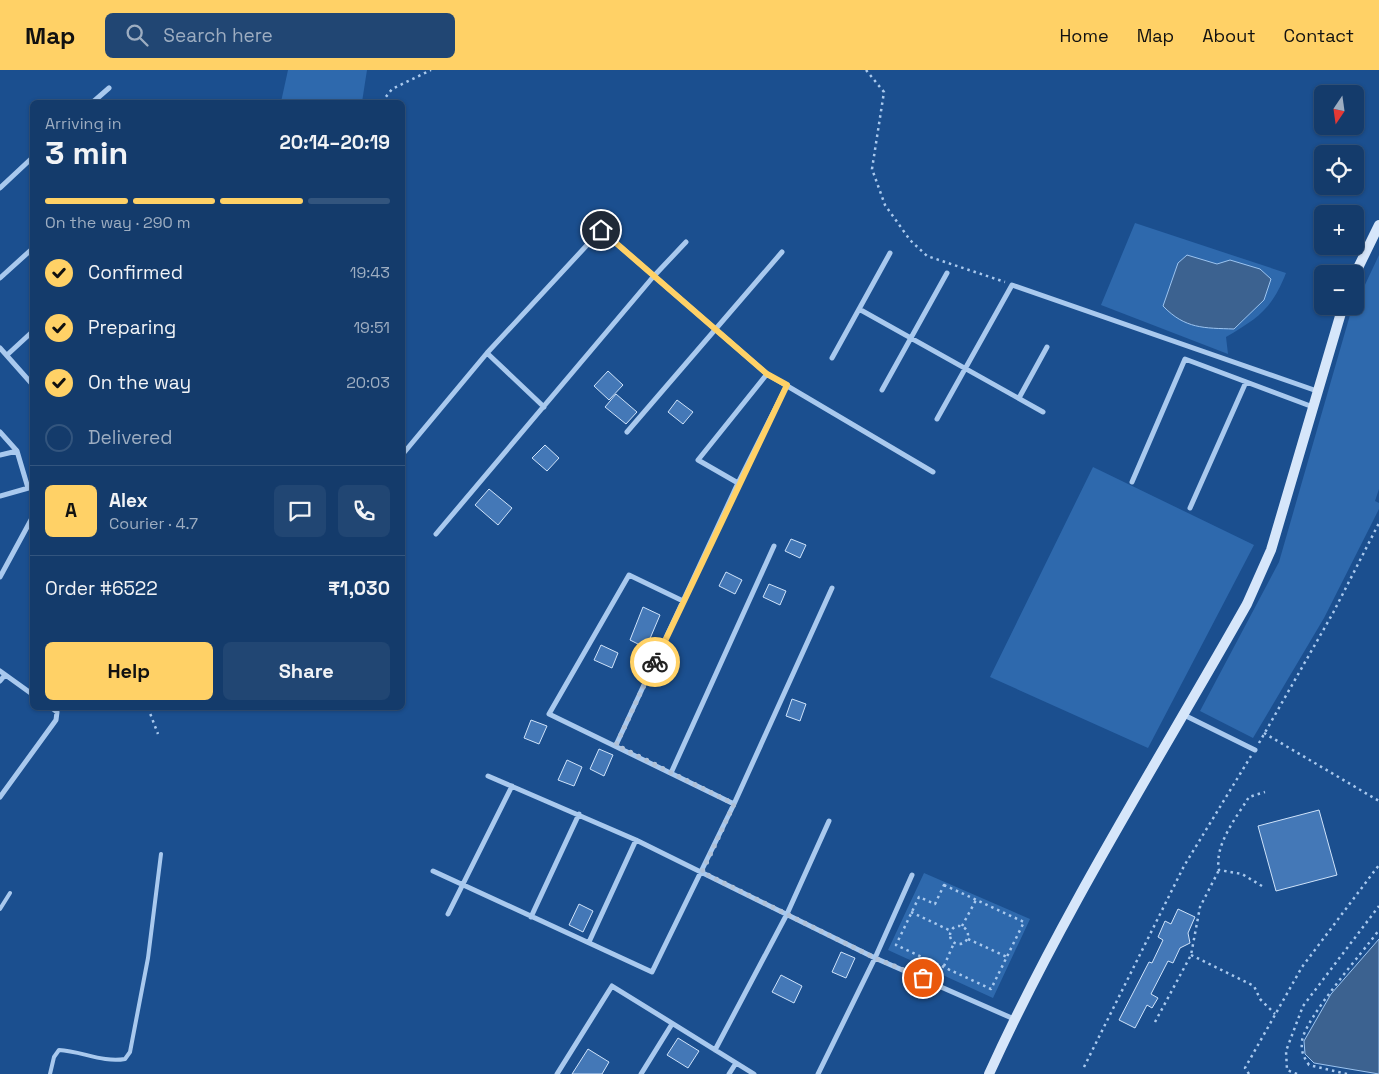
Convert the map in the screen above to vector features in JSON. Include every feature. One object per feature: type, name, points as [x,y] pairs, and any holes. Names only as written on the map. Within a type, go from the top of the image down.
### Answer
[{"type":"main road","points":[[1359,265],[1379,225]]},
{"type":"main road","points":[[989,1074],[1062,926],[1247,604],[1271,550],[1340,315]]},
{"type":"street","points":[[95,100],[109,88]]},
{"type":"street","points":[[0,188],[30,160]]},
{"type":"street","points":[[405,451],[487,353],[601,230],[767,374],[933,472]]},
{"type":"street","points":[[436,534],[653,277],[686,242]]},
{"type":"street","points":[[0,278],[30,251]]},
{"type":"street","points":[[627,432],[782,252]]},
{"type":"street","points":[[832,358],[890,253]]},
{"type":"street","points":[[882,390],[947,274]]},
{"type":"street","points":[[937,419],[1012,284],[1317,391]]},
{"type":"street","points":[[859,309],[1043,412]]},
{"type":"street","points":[[7,355],[30,334]]},
{"type":"street","points":[[1019,398],[1047,347]]},
{"type":"street","points":[[0,348],[30,382]]},
{"type":"street","points":[[487,353],[544,408]]},
{"type":"street","points":[[1132,482],[1185,359],[1313,407]]},
{"type":"street","points":[[738,483],[698,460],[767,374]]},
{"type":"street","points":[[1190,508],[1246,382]]},
{"type":"street","points":[[616,745],[738,483],[787,385]]},
{"type":"street","points":[[0,432],[17,451],[30,487],[0,496]]},
{"type":"street","points":[[0,456],[17,451]]},
{"type":"street","points":[[0,577],[30,522]]},
{"type":"street","points":[[671,774],[774,546]]},
{"type":"street","points":[[682,601],[629,575],[549,714],[734,804]]},
{"type":"street","points":[[434,871],[531,918],[652,972],[734,804],[832,588]]},
{"type":"street","points":[[0,681],[2,673],[30,693]]},
{"type":"street","points":[[0,796],[56,720],[57,712],[54,710]]},
{"type":"street","points":[[1184,715],[1255,750]]},
{"type":"street","points":[[488,776],[636,840],[875,958],[1014,1020]]},
{"type":"street","points":[[448,914],[512,786]]},
{"type":"street","points":[[531,918],[579,814]]},
{"type":"street","points":[[715,1050],[787,914],[829,821]]},
{"type":"street","points":[[588,942],[636,840]]},
{"type":"street","points":[[818,1074],[875,958],[912,875]]},
{"type":"street","points":[[557,1074],[612,986],[754,1074]]},
{"type":"street","points":[[641,1074],[672,1024]]},
{"type":"street","points":[[730,1074],[736,1063]]},
{"type":"lane","points":[[50,1074],[54,1058],[59,1050],[71,1050],[115,1061],[125,1059],[130,1052],[148,958],[161,854]]},
{"type":"lane","points":[[0,910],[10,893]]},
{"type":"path","points":[[384,100],[392,89],[431,70]]},
{"type":"path","points":[[866,70],[884,92],[872,169],[885,206],[910,240],[927,256],[1012,284]]},
{"type":"path","points":[[1084,1068],[1184,866],[1255,750],[1333,613],[1379,523]]},
{"type":"path","points":[[149,710],[158,734]]},
{"type":"path","points":[[1264,733],[1379,801]]},
{"type":"path","points":[[1155,1022],[1191,955],[1200,907],[1219,870],[1218,852],[1249,797],[1264,792]]},
{"type":"path","points":[[1249,1074],[1245,1068],[1302,966],[1379,865]]},
{"type":"path","points":[[1219,870],[1242,874],[1262,886]]},
{"type":"path","points":[[944,885],[1024,922],[991,990],[896,945],[911,912],[918,898],[935,904],[944,885]]},
{"type":"path","points":[[962,926],[976,900]]},
{"type":"path","points":[[1297,1074],[1287,1070],[1286,1051],[1303,1006],[1379,906]]},
{"type":"path","points":[[911,912],[951,930]]},
{"type":"path","points":[[956,926],[962,926],[967,930],[967,938],[960,944],[954,943],[950,938],[951,930],[956,926]]},
{"type":"path","points":[[1347,1074],[1309,1065],[1302,1053],[1302,1038],[1319,1008],[1379,930]]},
{"type":"path","points":[[967,938],[1007,957]]},
{"type":"path","points":[[944,967],[954,943]]},
{"type":"path","points":[[1191,955],[1254,986],[1260,999],[1276,1014]]},
{"type":"shaded area","points":[[288,70],[367,70],[362,100],[281,100]]},
{"type":"shaded area","points":[[1135,223],[1286,273],[1275,296],[1263,311],[1226,337],[1228,354],[1101,305]]},
{"type":"shaded area","points":[[1187,255],[1217,264],[1230,260],[1260,269],[1271,279],[1264,300],[1234,329],[1196,326],[1179,319],[1163,306],[1178,263]]},
{"type":"shaded area","points":[[1379,255],[1379,489],[1375,501],[1379,503],[1379,509],[1324,618],[1253,738],[1200,711],[1279,562],[1350,315],[1364,315],[1364,287]]},
{"type":"shaded area","points":[[1093,467],[1254,545],[1148,748],[990,677]]},
{"type":"shaded area","points":[[924,873],[1030,919],[993,998],[888,950]]},
{"type":"shaded area","points":[[1379,939],[1379,1074],[1314,1063],[1305,1054],[1304,1041],[1331,994]]},
{"type":"building","points":[[608,371],[623,385],[609,400],[594,386]]},
{"type":"building","points":[[616,394],[637,412],[626,424],[605,407]]},
{"type":"building","points":[[677,400],[693,412],[683,424],[668,412]]},
{"type":"building","points":[[545,445],[559,458],[547,471],[532,458]]},
{"type":"building","points":[[489,489],[512,508],[498,525],[475,505]]},
{"type":"building","points":[[791,539],[806,545],[800,558],[785,551]]},
{"type":"building","points":[[726,572],[742,580],[735,594],[719,586]]},
{"type":"building","points":[[769,584],[786,591],[780,605],[763,597]]},
{"type":"building","points":[[643,607],[660,615],[646,648],[630,640]]},
{"type":"building","points":[[601,645],[618,653],[612,668],[594,660]]},
{"type":"building","points":[[792,699],[806,704],[800,721],[786,716]]},
{"type":"building","points":[[531,720],[547,726],[539,744],[524,738]]},
{"type":"building","points":[[599,749],[613,755],[604,776],[590,769]]},
{"type":"building","points":[[567,760],[582,767],[574,786],[558,780]]},
{"type":"building","points":[[1319,810],[1337,875],[1276,891],[1258,826]]},
{"type":"building","points":[[579,904],[593,911],[583,932],[569,925]]},
{"type":"building","points":[[1178,909],[1195,917],[1188,933],[1190,943],[1180,948],[1173,963],[1168,961],[1151,994],[1158,998],[1152,1008],[1147,1005],[1135,1028],[1119,1020],[1149,962],[1152,963],[1163,940],[1158,937],[1165,921],[1171,924]]},
{"type":"building","points":[[841,952],[855,958],[846,978],[832,972]]},
{"type":"building","points":[[781,975],[802,986],[794,1003],[772,992]]},
{"type":"building","points":[[678,1038],[699,1051],[688,1068],[667,1055]]},
{"type":"building","points":[[588,1049],[609,1062],[602,1074],[572,1074]]},
{"type":"way so far","points":[[655,662],[616,745],[734,804],[702,872],[875,958],[923,978]]},
{"type":"route","points":[[601,230],[767,374],[787,385],[738,483],[655,662]]}]
